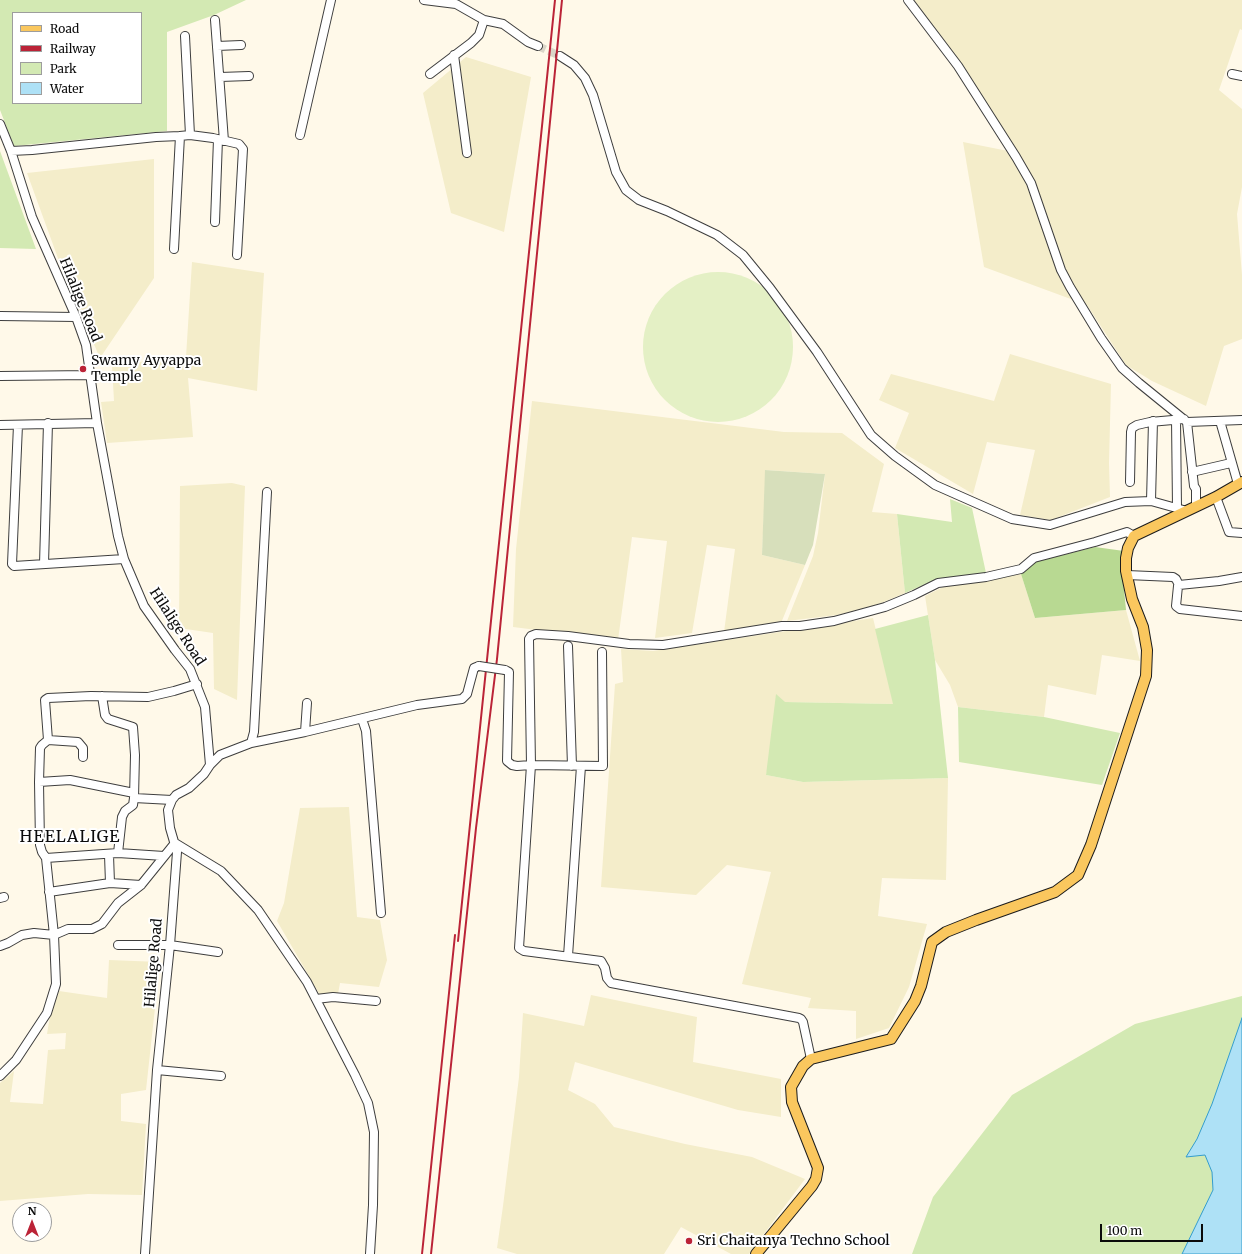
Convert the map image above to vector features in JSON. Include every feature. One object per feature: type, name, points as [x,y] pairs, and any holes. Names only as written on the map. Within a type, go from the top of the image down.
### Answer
[{"type":"main road","points":[[756,1254],[812,1186],[816,1179],[818,1168],[792,1102],[791,1087],[803,1066],[811,1059],[891,1039],[915,1001],[921,986],[932,942],[946,932],[1055,892],[1078,874],[1092,845],[1146,676],[1147,650],[1143,627],[1132,599],[1127,575],[1126,558],[1128,548],[1134,536],[1182,509],[1196,506],[1216,497],[1240,483]]},
{"type":"street","points":[[300,135],[331,0]]},
{"type":"street","points":[[424,0],[456,4],[484,20],[503,24],[528,42],[538,46]]},
{"type":"street","points":[[908,0],[958,66],[1031,183],[1061,270],[1101,338],[1122,368],[1182,420],[1194,486],[1196,489],[1196,506]]},
{"type":"street","points":[[215,20],[220,77],[221,140],[215,222]]},
{"type":"street","points":[[430,74],[471,44],[479,35],[484,20]]},
{"type":"street","points":[[185,36],[190,135]]},
{"type":"street","points":[[217,46],[241,45]]},
{"type":"street","points":[[454,55],[467,153]]},
{"type":"street","points":[[560,56],[574,65],[585,78],[593,95],[616,172],[626,190],[639,200],[667,210],[717,235],[743,255],[770,288],[817,352],[871,435],[895,456],[935,485],[1012,519],[1050,525],[1125,502],[1151,501],[1182,509],[1182,420]]},
{"type":"street","points":[[1232,74],[1242,76]]},
{"type":"street","points":[[220,77],[248,76]]},
{"type":"street","name":"Hilalige Road","points":[[0,124],[11,151],[32,217],[76,317],[86,345],[97,423],[118,536],[124,559],[144,606],[190,669],[205,707],[210,765]]},
{"type":"street","points":[[11,151],[190,135],[239,144],[243,149],[237,255]]},
{"type":"street","points":[[174,250],[180,136]]},
{"type":"street","points":[[0,316],[76,317]]},
{"type":"street","points":[[0,376],[90,375]]},
{"type":"street","points":[[1220,420],[1231,464],[1240,483]]},
{"type":"street","points":[[1130,482],[1131,432],[1132,428],[1137,425],[1153,421],[1242,420]]},
{"type":"street","points":[[1151,501],[1153,421]]},
{"type":"street","points":[[0,426],[97,423]]},
{"type":"street","points":[[44,564],[48,424]]},
{"type":"street","points":[[18,425],[12,564],[14,566],[124,559]]},
{"type":"street","points":[[1192,472],[1231,464]]},
{"type":"street","points":[[251,743],[254,732],[267,492]]},
{"type":"street","points":[[1216,497],[1229,532],[1242,533]]},
{"type":"street","points":[[811,1059],[802,1019],[611,983],[607,978],[605,968],[601,961],[524,951],[519,948],[531,765],[530,636],[568,636],[629,644],[663,646],[782,626],[800,626],[834,621],[885,607],[938,583],[986,577],[1022,569],[1034,558],[1127,532],[1134,536]]},
{"type":"street","points":[[1127,575],[1173,576],[1179,584],[1176,606],[1178,608],[1242,616]]},
{"type":"street","points":[[1179,584],[1219,581],[1242,577]]},
{"type":"street","points":[[568,646],[572,766]]},
{"type":"street","points":[[39,782],[70,780],[134,795],[172,800],[176,795],[190,788],[220,755],[251,743],[305,732],[418,705],[462,699],[467,694],[474,668],[479,666],[505,670],[508,672],[507,761],[512,765],[604,766],[602,652]]},
{"type":"street","points":[[48,740],[45,700],[47,698],[102,696],[148,697],[196,684]]},
{"type":"street","points":[[102,696],[105,715],[108,719],[133,727],[135,755],[133,806],[125,811],[122,816],[118,853]]},
{"type":"street","points":[[305,732],[307,703]]},
{"type":"street","points":[[362,719],[366,731],[381,913]]},
{"type":"street","points":[[0,1076],[16,1060],[48,1012],[56,984],[54,935],[46,858],[40,845],[40,748],[48,740],[78,742],[84,748],[83,757]]},
{"type":"street","points":[[568,956],[581,766]]},
{"type":"street","name":"Hilalige Road","points":[[145,1254],[157,1070],[170,945],[177,852],[170,828],[168,810],[172,800]]},
{"type":"street","points":[[0,946],[22,935],[34,933],[54,935],[68,929],[92,929],[102,924],[118,903],[141,885],[175,842],[221,871],[258,910],[307,982],[368,1102],[374,1132],[370,1254]]},
{"type":"street","points":[[46,858],[109,855],[118,853],[164,856]]},
{"type":"street","points":[[109,855],[110,882]]},
{"type":"street","points":[[49,892],[110,882],[141,885]]},
{"type":"street","points":[[118,945],[170,945],[218,952]]},
{"type":"street","points":[[316,999],[333,998],[376,1001]]},
{"type":"street","points":[[157,1070],[221,1076]]},
{"type":"shaded area","points":[[914,0],[1242,0],[1242,30],[1240,29],[1219,90],[1242,109],[1242,187],[1237,214],[1242,275],[1242,339],[1224,346],[1206,406],[1152,381],[1126,365],[1087,305],[984,267],[963,142],[1018,153],[965,70]]},
{"type":"shaded area","points":[[466,57],[531,77],[504,232],[451,213],[423,93]]},
{"type":"shaded area","points":[[154,159],[154,278],[100,358],[67,283],[27,173]]},
{"type":"shaded area","points":[[192,262],[264,273],[257,391],[188,378],[193,437],[107,443],[101,402],[114,401],[112,365],[186,357]]},
{"type":"shaded area","points":[[1010,354],[1111,384],[1109,463],[1110,497],[1051,520],[1020,515],[1035,450],[987,442],[973,494],[895,448],[909,413],[879,400],[891,374],[994,401]]},
{"type":"shaded area","points":[[532,401],[784,432],[842,433],[884,464],[872,512],[897,514],[905,593],[874,606],[837,615],[787,621],[813,556],[818,533],[825,474],[766,470],[762,555],[805,565],[781,623],[724,632],[735,549],[707,545],[692,633],[655,638],[667,541],[632,537],[618,640],[513,627],[516,549]]},
{"type":"shaded area","points":[[232,483],[245,486],[237,700],[214,689],[213,633],[179,628],[180,486]]},
{"type":"shaded area","points":[[1021,574],[1035,618],[1126,610],[1140,661],[1102,655],[1096,695],[1048,685],[1044,717],[958,707],[950,685],[935,660],[925,596],[945,586]]},
{"type":"shaded area","points":[[873,618],[894,704],[785,702],[766,775],[803,782],[948,778],[946,880],[882,878],[878,916],[927,924],[909,987],[889,1028],[856,1039],[856,1011],[808,1008],[811,998],[742,984],[771,872],[727,865],[696,895],[601,887],[615,684],[623,682],[621,649],[653,651]]},
{"type":"shaded area","points":[[349,807],[357,917],[380,920],[387,960],[379,987],[340,983],[338,994],[320,995],[277,921],[284,903],[300,808]]},
{"type":"shaded area","points":[[109,960],[160,962],[146,1090],[121,1094],[121,1121],[146,1124],[142,1195],[88,1194],[0,1201],[0,1083],[14,1071],[10,1102],[43,1104],[48,1050],[65,1049],[66,1033],[47,1034],[50,1016],[59,991],[107,998]]},
{"type":"shaded area","points":[[591,995],[697,1017],[693,1062],[781,1079],[781,1117],[738,1110],[575,1062],[568,1090],[595,1104],[614,1127],[685,1144],[752,1157],[805,1179],[749,1254],[731,1254],[681,1227],[664,1254],[517,1254],[497,1248],[519,1077],[523,1013],[584,1026]]},
{"type":"green space","points":[[0,0],[246,0],[214,15],[167,32],[167,131],[14,146],[0,110]]},
{"type":"green space","points":[[0,151],[36,249],[0,248]]},
{"type":"green space","points":[[725,272],[747,277],[760,284],[776,299],[788,318],[792,332],[792,362],[788,376],[781,389],[766,405],[747,417],[733,421],[711,422],[689,417],[676,410],[655,389],[648,376],[644,362],[643,340],[648,318],[655,305],[676,284],[689,277],[703,273]]},
{"type":"green space","points":[[765,470],[825,474],[813,545],[805,565],[762,555]]},
{"type":"green space","points":[[950,499],[972,508],[986,573],[937,579],[905,593],[897,514],[952,522]]},
{"type":"green space","points":[[1095,547],[1124,551],[1122,568],[1126,610],[1035,618],[1021,574],[1035,562]]},
{"type":"green space","points":[[928,615],[935,660],[948,778],[803,782],[766,775],[776,694],[785,702],[893,704],[875,629]]},
{"type":"green space","points":[[958,707],[1044,717],[1120,733],[1102,785],[959,762]]},
{"type":"green space","points":[[1242,996],[1242,1254],[912,1254],[933,1197],[1012,1095],[1135,1024]]},
{"type":"water","points":[[1242,1018],[1242,1254],[1182,1254],[1213,1190],[1212,1172],[1205,1155],[1186,1157],[1197,1139],[1212,1104]]},
{"type":"tunnel","points":[[538,46],[560,56]]},
{"type":"railway","points":[[458,941],[555,0]]},
{"type":"railway","points":[[431,1254],[476,828],[497,659],[562,0]]},
{"type":"railway","points":[[422,1254],[455,935]]},
{"type":"place","name":"Swamy Ayyappa Temple","points":[[83,369]]},
{"type":"place","name":"Sri Chaitanya Techno School","points":[[689,1241]]},
{"type":"district","name":"HEELALIGE","points":[[70,837]]}]
